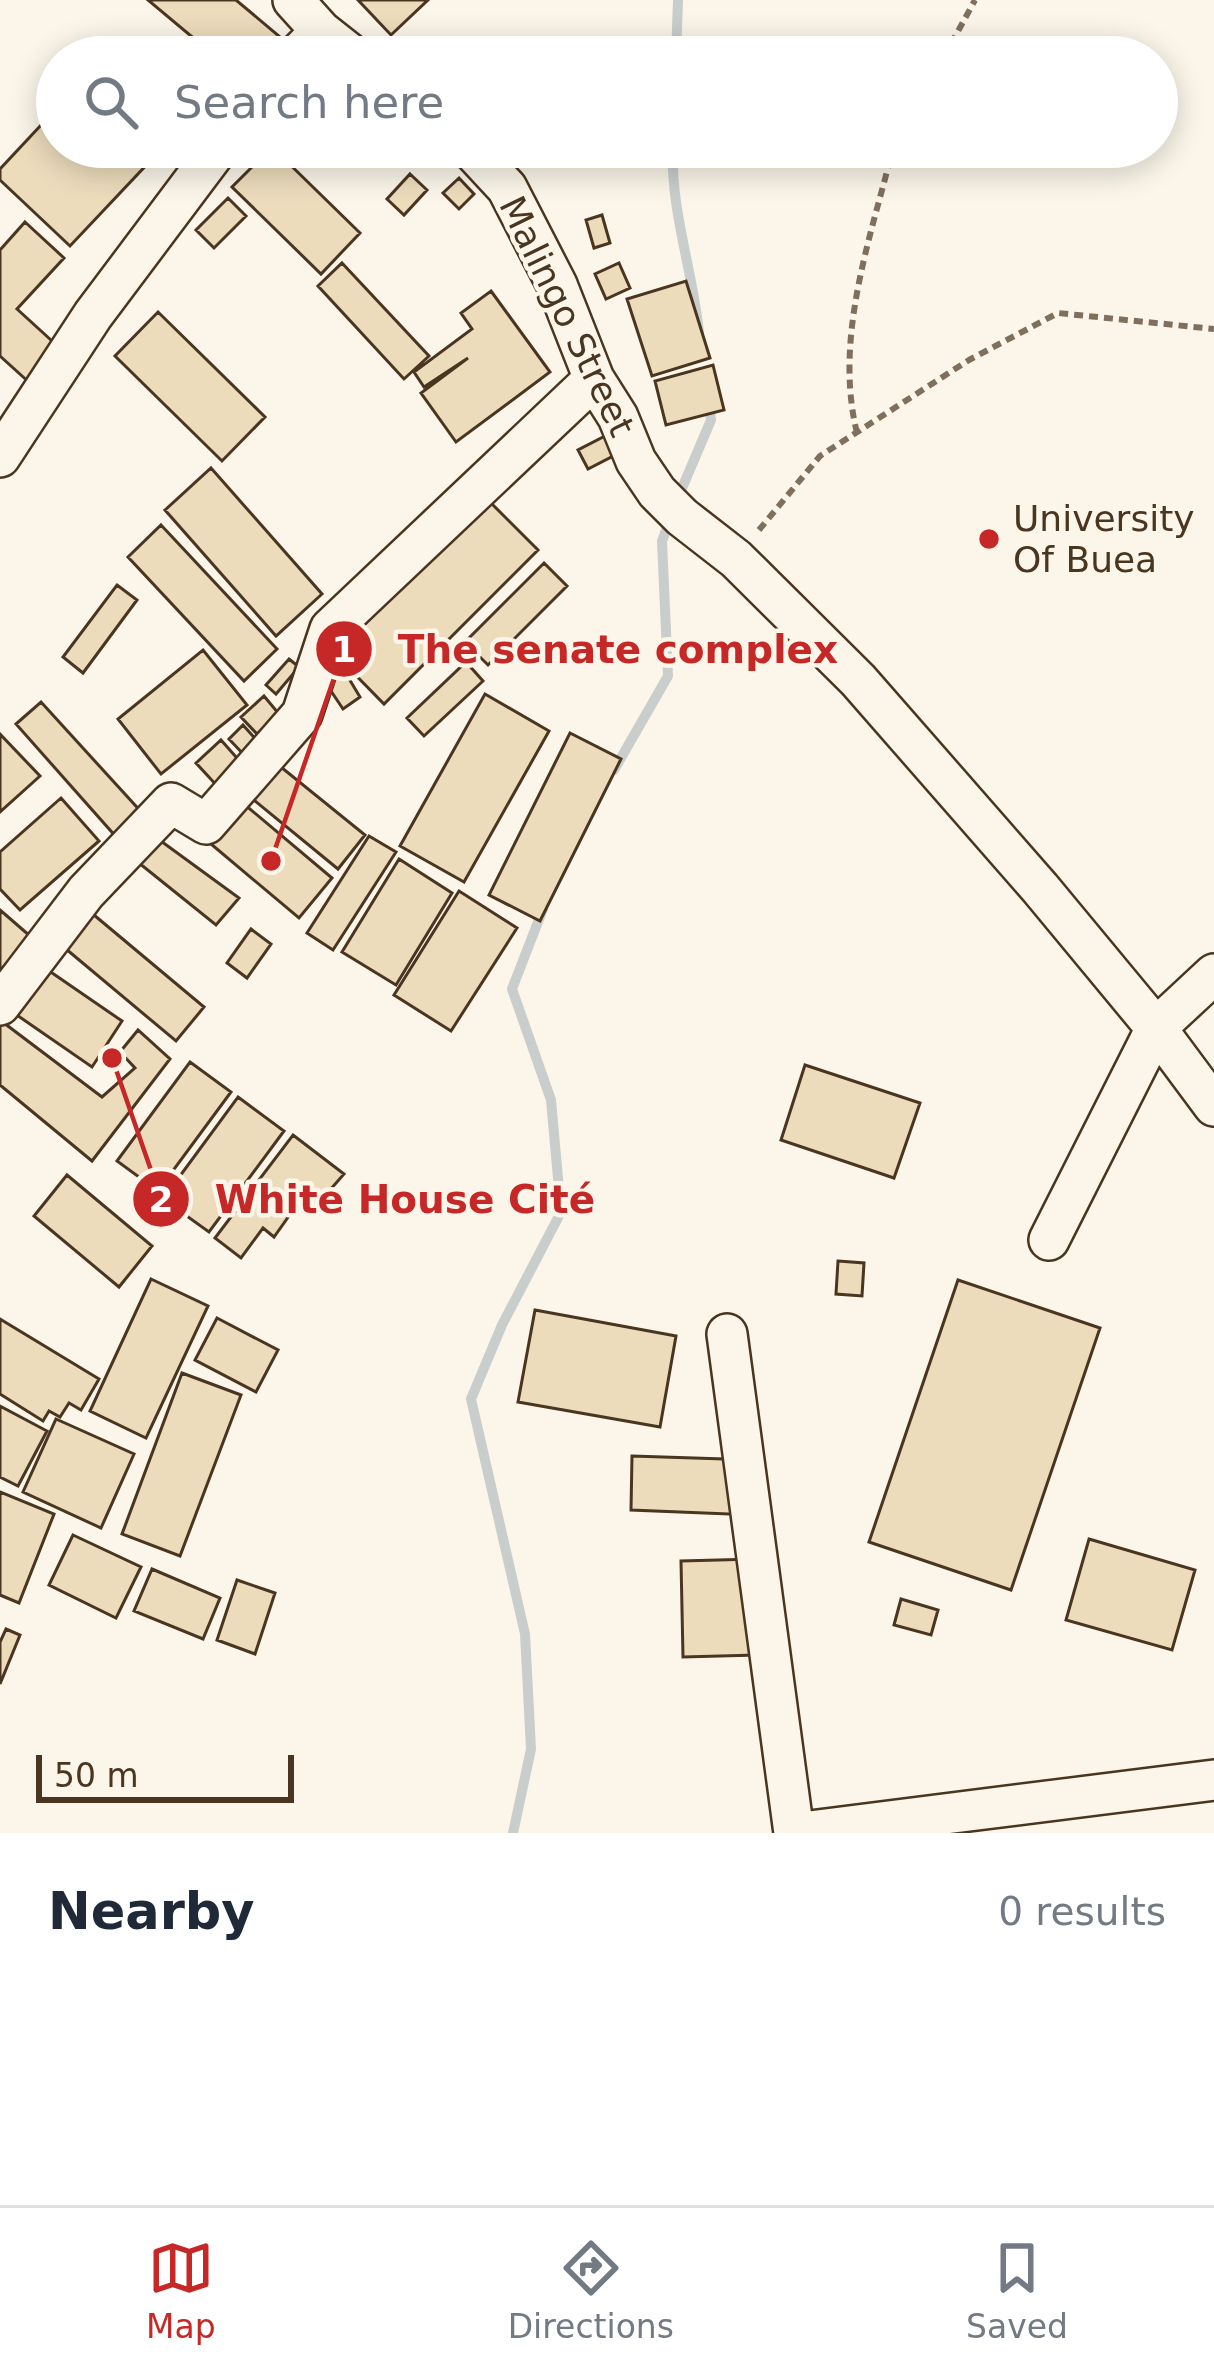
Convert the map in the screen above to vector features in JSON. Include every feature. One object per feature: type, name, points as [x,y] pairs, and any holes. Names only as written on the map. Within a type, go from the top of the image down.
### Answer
[{"type":"street","points":[[292,0],[305,36]]},
{"type":"street","points":[[0,458],[93,315],[203,168]]},
{"type":"street","name":"Malingo Street","points":[[488,168],[507,188],[557,285],[594,379],[618,417],[636,461],[670,504],[736,559]]},
{"type":"street","points":[[0,1004],[86,892],[171,803],[206,824],[302,714],[330,629],[594,379]]},
{"type":"street","points":[[736,559],[858,680],[1156,1028],[1214,1106]]},
{"type":"street","points":[[1049,1240],[1156,1028],[1214,974]]},
{"type":"street","points":[[727,1334],[794,1833],[1214,1780]]},
{"type":"path","points":[[955,36],[975,0]]},
{"type":"path","points":[[857,433],[848,396],[857,285],[888,168]]},
{"type":"path","points":[[736,559],[820,456],[969,360],[1058,313],[1214,329]]},
{"type":"building","points":[[148,0],[236,0],[279,36],[191,36]]},
{"type":"building","points":[[358,0],[428,0],[391,35]]},
{"type":"building","points":[[36,130],[36,168],[144,168],[70,246],[0,180],[0,169]]},
{"type":"building","points":[[251,168],[293,168],[360,233],[321,274],[232,187]]},
{"type":"building","points":[[410,174],[427,190],[404,215],[387,199]]},
{"type":"building","points":[[459,178],[474,194],[459,209],[443,193]]},
{"type":"building","points":[[228,198],[246,216],[214,248],[196,230]]},
{"type":"building","points":[[602,215],[610,243],[594,248],[586,220]]},
{"type":"building","points":[[25,222],[64,258],[17,309],[63,351],[32,385],[0,356],[0,250]]},
{"type":"building","points":[[342,263],[429,356],[404,379],[318,286]]},
{"type":"building","points":[[619,263],[630,288],[606,299],[595,274]]},
{"type":"building","points":[[686,281],[710,358],[652,376],[627,299]]},
{"type":"building","points":[[491,291],[550,372],[456,442],[421,393],[468,358],[424,387],[414,372],[472,329],[461,313]]},
{"type":"building","points":[[158,312],[265,417],[222,461],[115,356]]},
{"type":"building","points":[[713,365],[724,410],[666,425],[655,381]]},
{"type":"building","points":[[607,435],[617,454],[588,469],[578,450]]},
{"type":"building","points":[[211,468],[322,594],[276,636],[165,510]]},
{"type":"building","points":[[488,500],[538,550],[384,704],[335,654]]},
{"type":"building","points":[[161,525],[277,649],[244,681],[128,557]]},
{"type":"building","points":[[544,563],[567,586],[488,665],[465,642]]},
{"type":"building","points":[[117,585],[137,600],[83,673],[63,657]]},
{"type":"building","points":[[203,650],[247,705],[161,774],[118,719]]},
{"type":"building","points":[[289,659],[299,667],[276,694],[266,685]]},
{"type":"building","points":[[466,662],[483,681],[424,736],[407,718]]},
{"type":"building","points":[[342,667],[360,697],[343,709],[323,679]]},
{"type":"building","points":[[485,694],[549,731],[464,882],[400,846]]},
{"type":"building","points":[[264,696],[279,714],[257,734],[241,717]]},
{"type":"building","points":[[41,702],[144,815],[118,839],[16,724]]},
{"type":"building","points":[[243,725],[260,744],[246,757],[229,739]]},
{"type":"building","points":[[570,733],[621,759],[540,921],[489,895]]},
{"type":"building","points":[[0,734],[40,776],[0,812]]},
{"type":"building","points":[[221,740],[244,766],[219,788],[196,763]]},
{"type":"building","points":[[276,763],[365,835],[338,869],[249,796]]},
{"type":"building","points":[[61,798],[99,841],[20,910],[0,889],[0,852]]},
{"type":"building","points":[[244,804],[332,878],[299,918],[211,844]]},
{"type":"building","points":[[154,836],[239,898],[216,925],[134,859]]},
{"type":"building","points":[[369,836],[396,852],[333,950],[307,933]]},
{"type":"building","points":[[399,859],[452,893],[396,985],[342,952]]},
{"type":"building","points":[[459,891],[517,928],[451,1031],[394,995]]},
{"type":"building","points":[[0,910],[30,936],[0,971]]},
{"type":"building","points":[[88,910],[204,1007],[176,1041],[60,944]]},
{"type":"building","points":[[251,929],[271,944],[247,978],[227,963]]},
{"type":"building","points":[[42,966],[122,1021],[92,1067],[11,1011]]},
{"type":"building","points":[[0,1020],[102,1097],[135,1068],[120,1052],[138,1030],[170,1059],[92,1161],[0,1085]]},
{"type":"building","points":[[190,1062],[231,1092],[158,1191],[117,1161]]},
{"type":"building","points":[[805,1065],[920,1103],[894,1178],[781,1140]]},
{"type":"building","points":[[238,1097],[284,1131],[209,1232],[163,1199]]},
{"type":"building","points":[[293,1135],[344,1174],[308,1215],[296,1206],[274,1237],[263,1228],[241,1258],[215,1238]]},
{"type":"building","points":[[67,1175],[152,1246],[119,1287],[34,1216]]},
{"type":"building","points":[[838,1261],[864,1263],[862,1296],[836,1294]]},
{"type":"building","points":[[151,1279],[208,1306],[146,1438],[90,1411]]},
{"type":"building","points":[[958,1280],[1100,1328],[1011,1590],[869,1542]]},
{"type":"building","points":[[535,1310],[676,1336],[660,1427],[518,1402]]},
{"type":"building","points":[[217,1318],[278,1350],[256,1392],[195,1360]]},
{"type":"building","points":[[0,1319],[99,1379],[81,1410],[69,1403],[60,1417],[49,1411],[43,1421],[0,1394]]},
{"type":"building","points":[[182,1373],[241,1395],[180,1556],[122,1534]]},
{"type":"building","points":[[0,1406],[47,1431],[18,1486],[0,1477]]},
{"type":"building","points":[[56,1419],[134,1454],[101,1528],[23,1492]]},
{"type":"building","points":[[632,1456],[755,1460],[753,1515],[631,1510]]},
{"type":"building","points":[[0,1492],[54,1514],[19,1603],[0,1595]]},
{"type":"building","points":[[73,1535],[141,1567],[116,1618],[49,1585]]},
{"type":"building","points":[[1089,1539],[1195,1570],[1172,1650],[1066,1620]]},
{"type":"building","points":[[755,1559],[757,1655],[683,1657],[681,1561]]},
{"type":"building","points":[[152,1569],[220,1598],[203,1639],[134,1611]]},
{"type":"building","points":[[237,1580],[275,1593],[255,1654],[217,1640]]},
{"type":"building","points":[[901,1599],[938,1610],[931,1635],[894,1625]]},
{"type":"building","points":[[6,1629],[20,1635],[0,1684],[0,1642]]},
{"type":"waterway","points":[[677,36],[678,0]]},
{"type":"waterway","points":[[673,168],[699,333]]},
{"type":"waterway","points":[[677,500],[711,420],[709,405]]},
{"type":"waterway","points":[[614,770],[668,676],[662,541],[671,517]]},
{"type":"waterway","points":[[513,1833],[531,1749],[525,1634],[471,1399],[502,1325],[561,1212],[551,1100],[512,989],[543,909]]},
{"type":"place","name":"University Of Buea","points":[[989,539]]},
{"type":"place","name":"The senate complex","points":[[271,861]]},
{"type":"place","name":"White House Cité","points":[[112,1058]]}]
